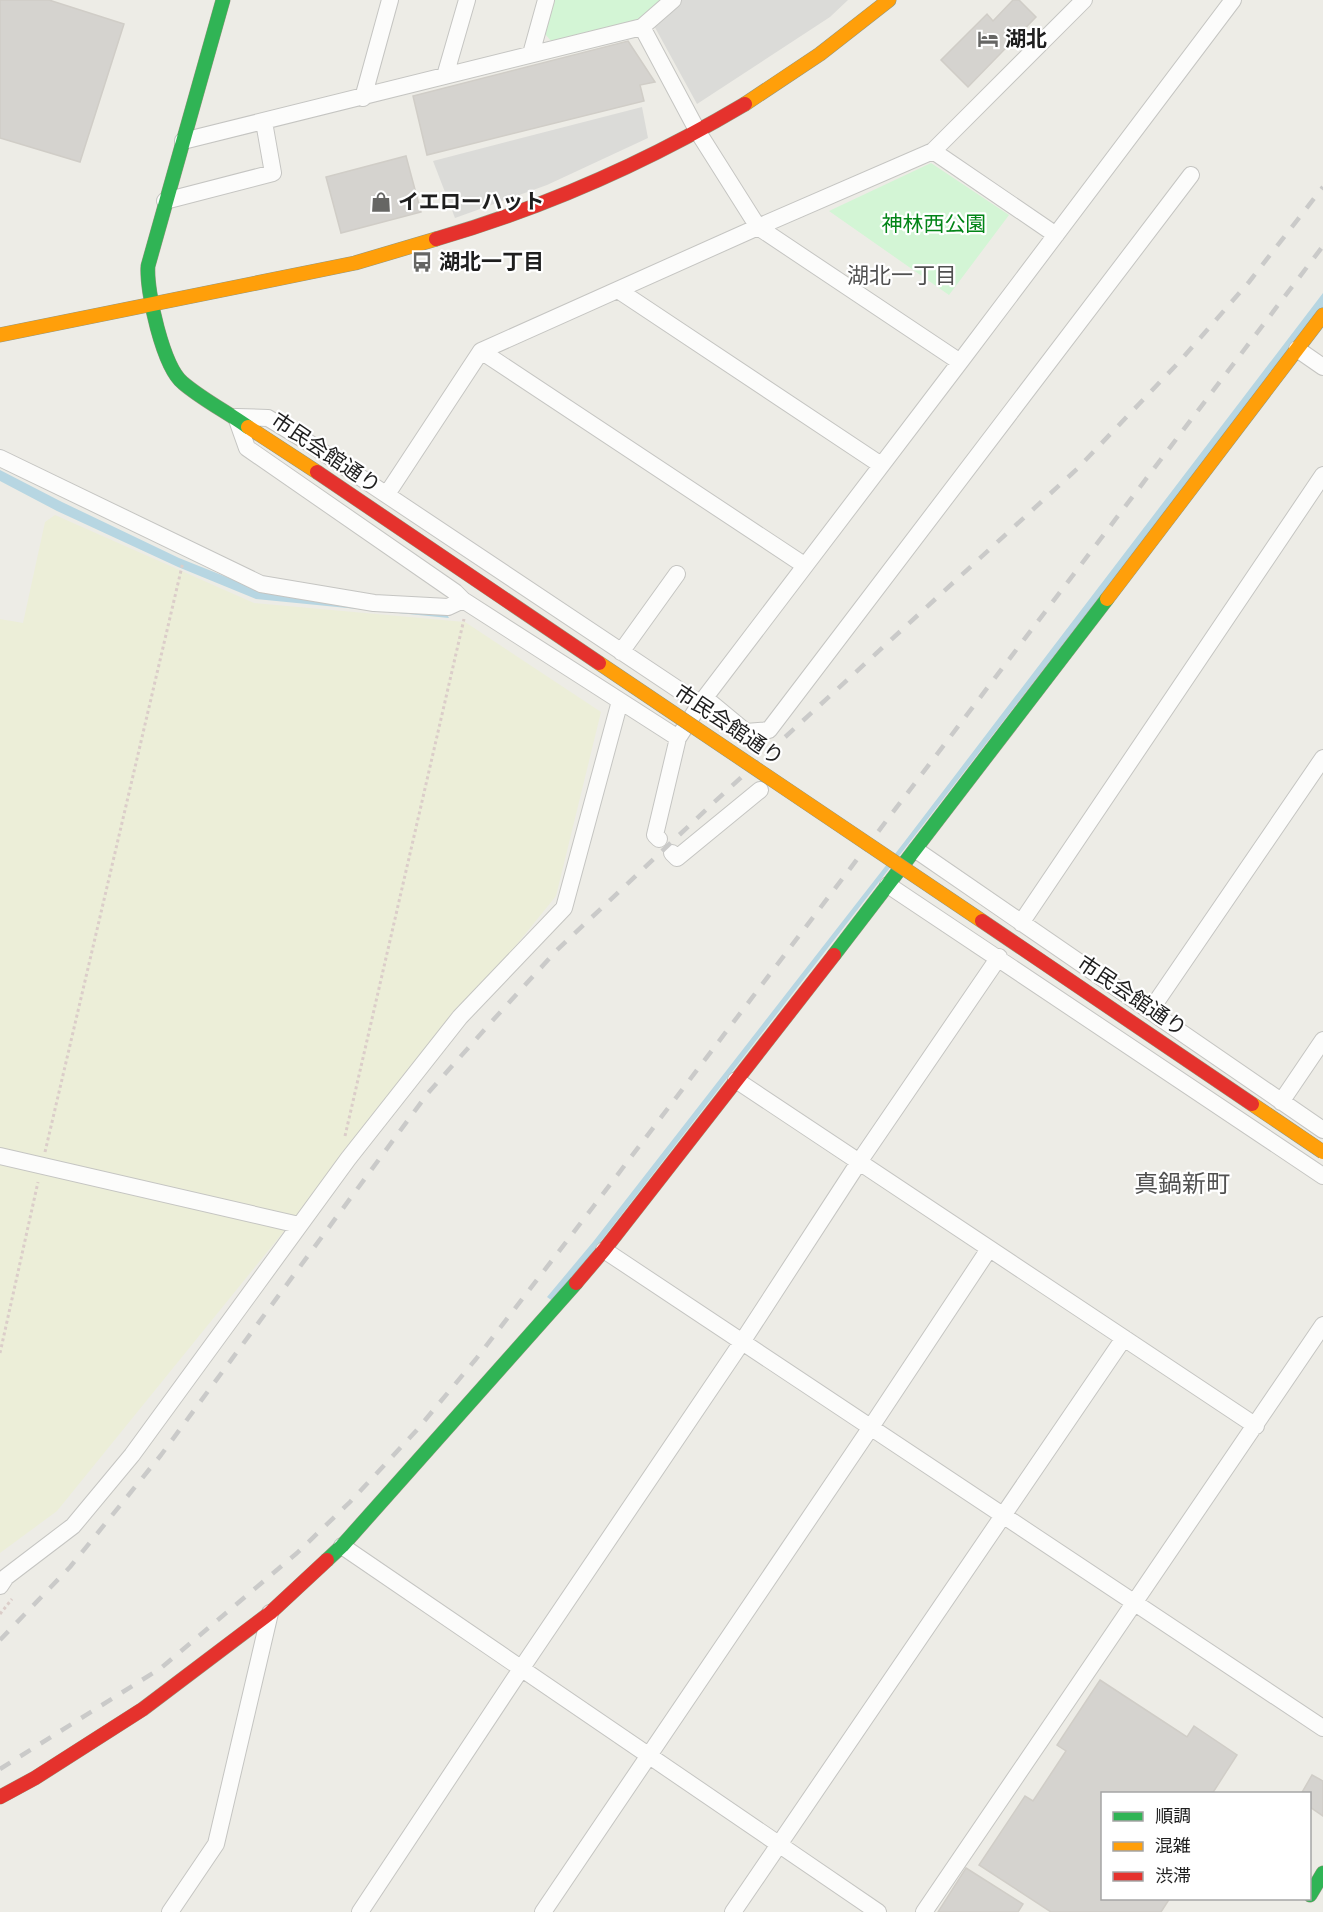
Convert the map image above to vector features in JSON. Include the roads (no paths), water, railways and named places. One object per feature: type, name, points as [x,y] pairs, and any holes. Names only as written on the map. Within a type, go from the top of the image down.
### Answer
[{"type":"street","name":"市民会館通り","points":[[223,0],[148,266],[147,280],[165,354],[181,382],[1323,1152]]},
{"type":"street","points":[[363,98],[390,0]]},
{"type":"street","points":[[445,76],[467,0]]},
{"type":"street","points":[[531,54],[546,0]]},
{"type":"street","points":[[183,141],[642,27],[673,0]]},
{"type":"street","points":[[0,335],[355,263],[521,211],[698,132],[760,95],[820,54],[889,0]]},
{"type":"street","points":[[387,494],[481,351],[933,151],[1084,0]]},
{"type":"street","points":[[659,839],[655,835],[678,738],[702,701],[1233,0]]},
{"type":"street","points":[[642,27],[698,132],[758,227],[960,362]]},
{"type":"street","points":[[165,201],[273,173],[264,122]]},
{"type":"street","points":[[933,151],[1056,234]]},
{"type":"street","points":[[678,738],[465,602],[455,592],[247,448],[236,417],[268,418],[387,494],[621,652],[702,701],[746,732],[769,730],[1191,175]]},
{"type":"street","points":[[618,290],[880,465]]},
{"type":"street","points":[[0,1797],[35,1778],[143,1709],[270,1613],[342,1546],[604,1250],[916,850],[1323,315]]},
{"type":"street","points":[[1297,349],[1323,367]]},
{"type":"street","points":[[481,351],[804,565]]},
{"type":"street","points":[[0,458],[261,584],[374,603],[448,607],[465,602]]},
{"type":"street","points":[[1021,922],[1323,475]]},
{"type":"street","points":[[621,652],[677,574]]},
{"type":"street","points":[[0,1586],[6,1577],[73,1526],[132,1455],[343,1165],[460,1017],[564,909],[620,701]]},
{"type":"street","points":[[1150,1011],[1323,758]]},
{"type":"street","points":[[672,852],[677,858],[760,790]]},
{"type":"street","points":[[916,850],[1323,1130]]},
{"type":"street","points":[[888,885],[999,957],[1323,1176]]},
{"type":"street","points":[[360,1912],[742,1342],[859,1162],[999,957]]},
{"type":"street","points":[[1281,1102],[1323,1040]]},
{"type":"street","points":[[736,1080],[1256,1426]]},
{"type":"street","points":[[0,1156],[299,1225]]},
{"type":"street","points":[[543,1912],[872,1427],[989,1249]]},
{"type":"street","points":[[604,1250],[1323,1728]]},
{"type":"street","points":[[924,1912],[1133,1602],[1256,1426],[1323,1324]]},
{"type":"street","points":[[733,1912],[1124,1338]]},
{"type":"street","points":[[342,1546],[878,1912]]},
{"type":"street","points":[[170,1912],[216,1844],[270,1613]]},
{"type":"street","points":[[1311,1893],[1323,1873]]},
{"type":"water","points":[[1323,293],[1323,308],[554,1302],[547,1297],[593,1242],[905,841]]},
{"type":"water","points":[[0,470],[179,558],[259,590],[444,609],[449,618],[256,599],[178,567],[57,511],[0,481]]},
{"type":"railway","points":[[0,1640],[70,1567],[161,1455],[428,1093],[494,1019],[557,950],[710,806],[1077,469],[1180,361],[1249,282],[1323,187]]},
{"type":"railway","points":[[0,1769],[161,1668],[297,1553],[350,1502],[416,1431],[476,1359],[593,1207],[1323,246]]},
{"type":"place","name":"湖北","points":[[988,39]]},
{"type":"place","name":"イエローハット","points":[[381,202]]},
{"type":"place","name":"湖北一丁目","points":[[422,262]]},
{"type":"district","name":"湖北一丁目","points":[[902,275]]},
{"type":"district","name":"真鍋新町","points":[[1182,1184]]},
{"type":"park label","name":"神林西公園","points":[[934,224]]}]
